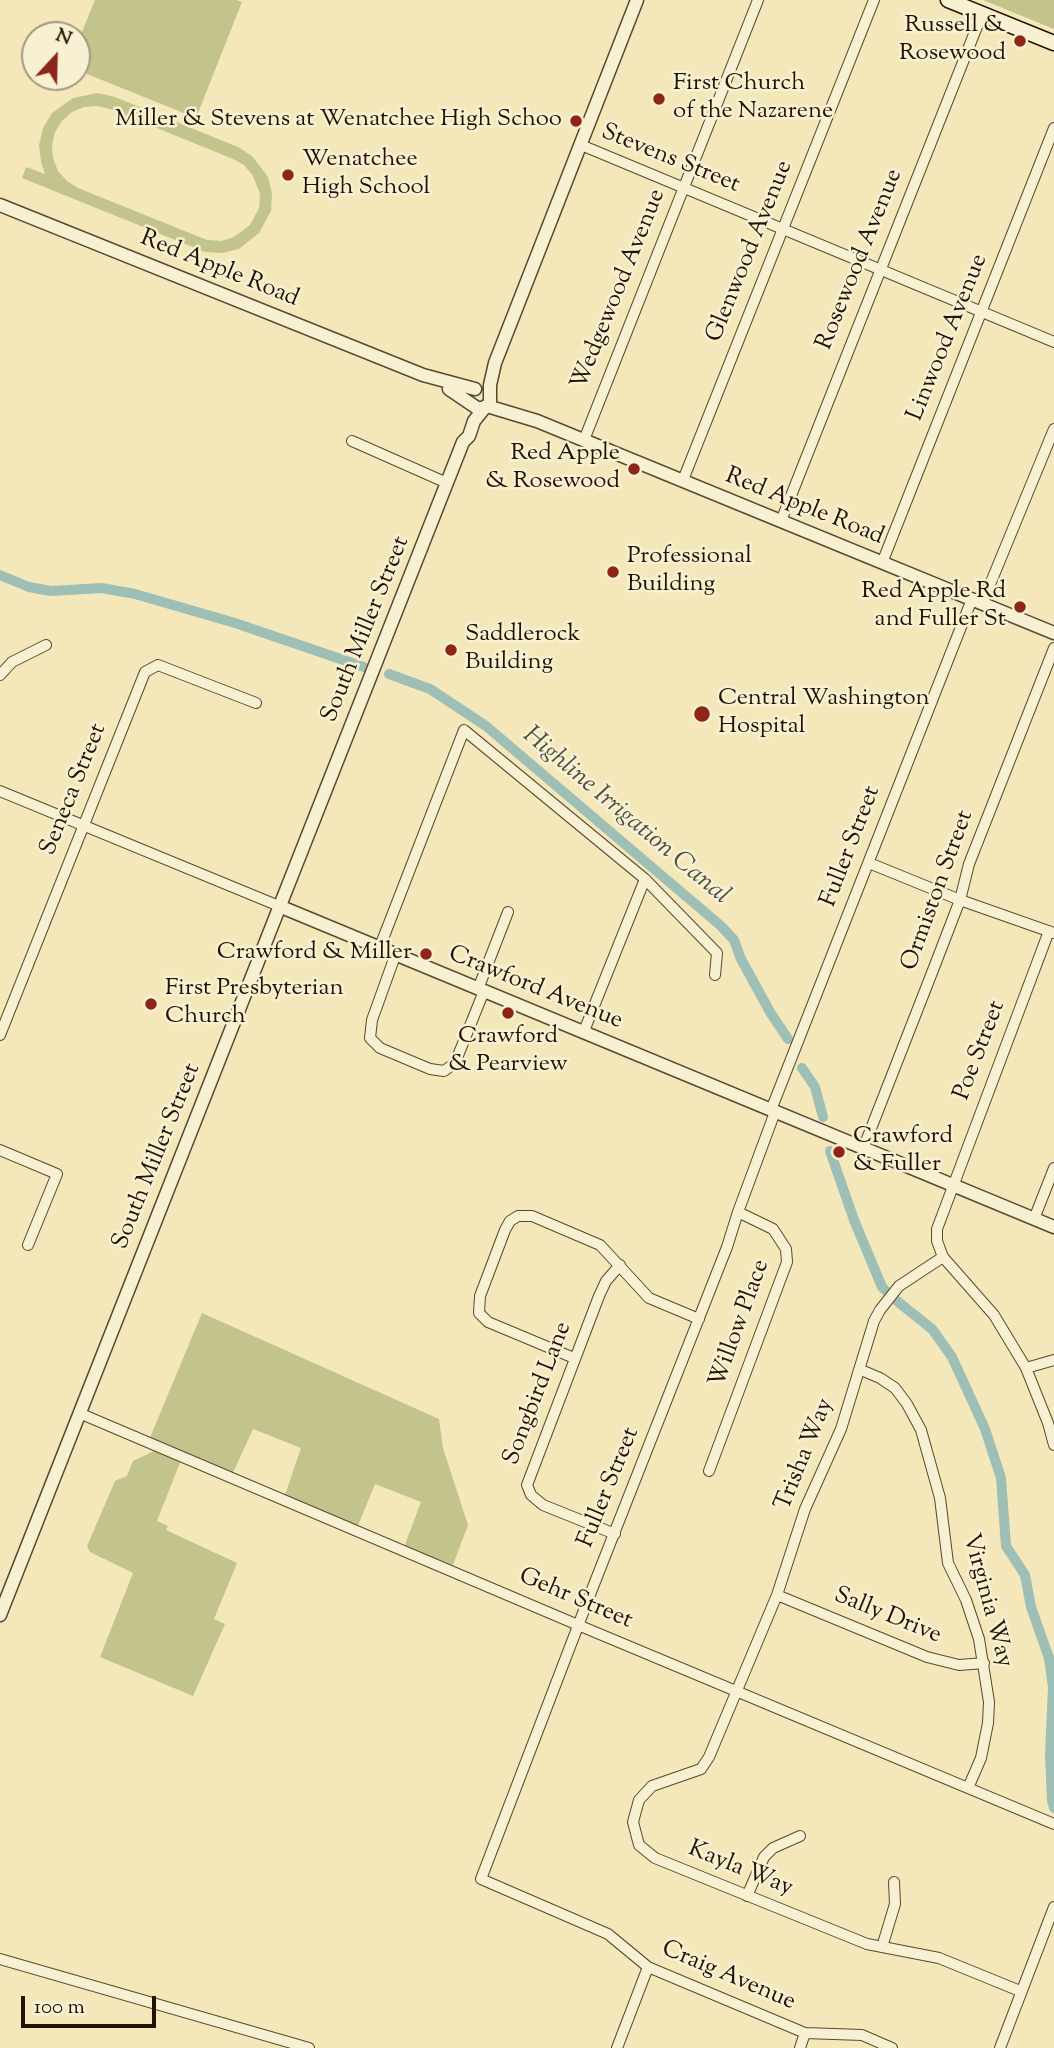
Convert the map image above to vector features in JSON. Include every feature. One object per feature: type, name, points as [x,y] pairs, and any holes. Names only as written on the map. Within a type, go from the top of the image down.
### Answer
[{"type":"main road","points":[[948,0],[1054,43]]},
{"type":"street","name":"South Miller Street","points":[[0,1615],[463,442],[489,401],[495,363],[638,0]]},
{"type":"street","name":"Wedgewood Avenue","points":[[584,440],[758,0]]},
{"type":"street","name":"Glenwood Avenue","points":[[683,480],[873,0]]},
{"type":"street","name":"Rosewood Avenue","points":[[780,521],[982,14]]},
{"type":"street","name":"Linwood Avenue","points":[[882,563],[1054,128]]},
{"type":"street","name":"Stevens Street","points":[[581,145],[1054,342]]},
{"type":"street","name":"Red Apple Road","points":[[0,205],[423,375],[472,403]]},
{"type":"street","name":"South Miller Street","points":[[476,388],[495,363]]},
{"type":"street","name":"Red Apple Road","points":[[423,375],[476,388]]},
{"type":"street","points":[[476,388],[485,388],[489,401],[480,408],[472,403],[470,396],[476,388]]},
{"type":"street","name":"Red Apple Road","points":[[489,401],[1054,633]]},
{"type":"street","name":"South Miller Street","points":[[463,442],[462,434],[472,403]]},
{"type":"street","name":"Fuller Street","points":[[481,1879],[727,1247],[773,1111],[869,863],[977,602],[1054,429]]},
{"type":"street","points":[[352,441],[447,482]]},
{"type":"street","points":[[0,675],[12,662],[46,645]]},
{"type":"street","name":"Ormiston Street","points":[[863,1149],[960,900],[969,864],[1054,648]]},
{"type":"street","name":"Seneca Street","points":[[0,1035],[148,668],[158,666],[256,703]]},
{"type":"street","points":[[379,949],[464,730],[645,879],[717,953],[716,975]]},
{"type":"street","name":"Crawford Avenue","points":[[0,791],[1054,1227]]},
{"type":"street","points":[[869,863],[960,900],[1052,932]]},
{"type":"street","points":[[584,1031],[645,879]]},
{"type":"street","points":[[395,956],[372,1020],[370,1038],[380,1048],[430,1069],[444,1072],[455,1063],[508,912]]},
{"type":"street","name":"Poe Street","points":[[943,1257],[937,1241],[937,1228],[1052,932]]},
{"type":"street","points":[[0,1150],[57,1174],[28,1245]]},
{"type":"street","points":[[1034,1219],[1054,1168]]},
{"type":"street","name":"Willow Place","points":[[709,1471],[787,1262],[783,1242],[773,1229],[738,1212]]},
{"type":"street","points":[[574,1358],[488,1322],[479,1312],[480,1296],[505,1230],[513,1217],[532,1216],[600,1245],[649,1298],[699,1319]]},
{"type":"street","points":[[943,1257],[993,1315],[1026,1368],[1054,1445]]},
{"type":"street","name":"Trisha Way","points":[[737,1692],[777,1595],[805,1509],[830,1457],[861,1370],[868,1337],[880,1310],[900,1286],[943,1257]]},
{"type":"street","name":"Songbird Lane","points":[[615,1534],[543,1505],[531,1495],[527,1485],[602,1287],[620,1265]]},
{"type":"street","points":[[1026,1368],[1054,1360]]},
{"type":"street","name":"Virginia Way","points":[[861,1370],[895,1388],[908,1404],[921,1430],[940,1498],[948,1563],[971,1614],[984,1663],[989,1702],[986,1733],[981,1758],[968,1788]]},
{"type":"street","name":"Gehr Street","points":[[79,1413],[1054,1824]]},
{"type":"street","name":"Sally Drive","points":[[777,1595],[927,1657],[959,1665],[984,1663]]},
{"type":"street","name":"Kayla Way","points":[[737,1692],[709,1758],[701,1769],[653,1786],[639,1801],[633,1822],[639,1845],[655,1858],[846,1936],[882,1947],[939,1958],[1020,1991]]},
{"type":"street","points":[[747,1896],[764,1857],[773,1848],[800,1836]]},
{"type":"street","name":"Craig Avenue","points":[[481,1879],[608,1934],[649,1967],[806,2033],[862,2035],[892,2048]]},
{"type":"street","points":[[882,1947],[895,1904],[894,1882]]},
{"type":"street","points":[[1000,2048],[1054,1906]]},
{"type":"street","points":[[0,1959],[309,2048]]},
{"type":"street","points":[[617,2048],[649,1967]]},
{"type":"street","points":[[800,2048],[806,2033]]},
{"type":"green space","points":[[95,0],[242,2],[196,118],[91,76],[91,21],[86,21]]},
{"type":"green space","points":[[983,0],[1054,0],[1054,29]]},
{"type":"green space","points":[[98,93],[115,97],[238,147],[252,156],[268,177],[272,193],[271,211],[259,233],[239,249],[222,253],[205,252],[22,178],[26,167],[45,174],[39,145],[43,128],[52,113],[73,98]],"holes":[[[84,107],[110,109],[244,165],[253,176],[260,194],[259,208],[250,225],[234,237],[221,241],[207,240],[78,188],[67,181],[58,171],[53,158],[55,132],[72,112]]]},
{"type":"green space","points":[[202,1313],[439,1419],[443,1448],[468,1525],[453,1565],[404,1547],[421,1502],[375,1484],[357,1528],[284,1498],[301,1448],[253,1429],[232,1475],[149,1440]]},
{"type":"green space","points":[[154,1451],[181,1460],[157,1521],[168,1526],[166,1530],[237,1563],[214,1619],[225,1624],[193,1696],[100,1657],[133,1573],[90,1552],[87,1546],[115,1481],[127,1476],[133,1461]]},
{"type":"waterway","name":"Highline Irrigation Canal","points":[[0,575],[29,587],[51,591],[102,588],[135,594],[235,623],[364,667]]},
{"type":"waterway","name":"Highline Irrigation Canal","points":[[389,674],[430,689],[486,726],[721,926],[734,940],[741,959],[788,1039]]},
{"type":"waterway","name":"Highline Irrigation Canal","points":[[802,1068],[815,1087],[823,1117]]},
{"type":"waterway","points":[[830,1151],[854,1220],[886,1291]]},
{"type":"waterway","points":[[897,1301],[932,1329],[952,1357],[985,1429],[1001,1478],[1006,1546],[1025,1575],[1031,1607],[1049,1658],[1053,1687],[1050,1754],[1054,1808]]},
{"type":"place","name":"Russell & Rosewood","points":[[1020,41]]},
{"type":"place","name":"First Church of the Nazarene","points":[[659,99]]},
{"type":"place","name":"Miller & Stevens at Wenatchee High Schoo","points":[[576,121]]},
{"type":"place","name":"Wenatchee High School","points":[[288,175]]},
{"type":"place","name":"Red Apple & Rosewood","points":[[634,469]]},
{"type":"place","name":"Professional Building","points":[[613,572]]},
{"type":"place","name":"Red Apple Rd and Fuller St","points":[[1020,607]]},
{"type":"place","name":"Saddlerock Building","points":[[451,650]]},
{"type":"place","name":"Central Washington Hospital","points":[[702,714]]},
{"type":"place","name":"Crawford & Miller","points":[[426,954]]},
{"type":"place","name":"First Presbyterian Church","points":[[151,1004]]},
{"type":"place","name":"Crawford & Pearview","points":[[508,1013]]},
{"type":"place","name":"Crawford & Fuller","points":[[839,1152]]}]
